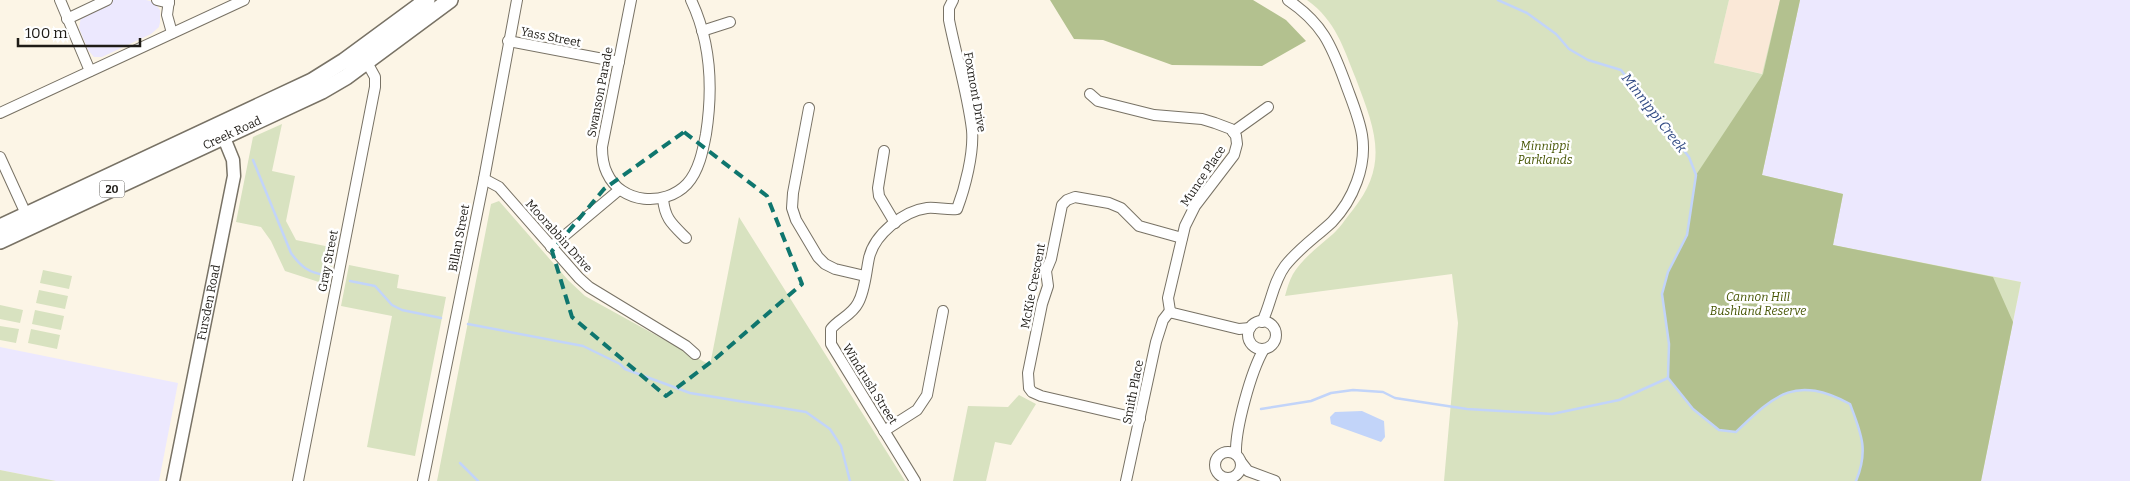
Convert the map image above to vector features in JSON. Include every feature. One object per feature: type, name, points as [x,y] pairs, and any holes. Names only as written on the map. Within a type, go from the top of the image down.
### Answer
[{"type":"main road","name":"Creek Road","points":[[364,56],[426,0]]},
{"type":"main road","name":"Creek Road","points":[[0,242],[221,131],[312,81],[364,56],[450,0]]},
{"type":"main road","name":"Creek Road","points":[[0,227],[26,214],[221,131]]},
{"type":"street","points":[[60,0],[90,71]]},
{"type":"street","points":[[67,19],[106,0]]},
{"type":"street","points":[[157,0],[169,1],[167,15],[172,33]]},
{"type":"street","points":[[0,113],[244,0]]},
{"type":"street","name":"Billan Street","points":[[423,481],[484,179],[517,0]]},
{"type":"street","name":"Swanson Parade","points":[[619,190],[607,175],[603,162],[602,147],[631,0]]},
{"type":"street","points":[[552,247],[619,190],[632,196],[647,199],[663,199],[678,192],[688,183],[697,168],[704,149],[711,90],[707,52],[691,0]]},
{"type":"street","name":"Foxmont Drive","points":[[865,276],[870,252],[876,241],[895,223],[917,210],[929,207],[945,210],[957,209],[962,196],[971,151],[972,131],[949,20],[949,8],[954,0]]},
{"type":"street","points":[[1266,323],[1268,309],[1278,277],[1314,236],[1331,222],[1351,197],[1363,159],[1363,138],[1358,116],[1331,44],[1311,17],[1288,0]]},
{"type":"street","points":[[702,31],[730,22]]},
{"type":"street","name":"Yass Street","points":[[508,41],[619,62]]},
{"type":"street","name":"Gray Street","points":[[298,481],[375,87],[375,77],[364,56]]},
{"type":"street","name":"Munce Place","points":[[1090,94],[1098,101],[1154,115],[1202,119],[1225,126],[1236,136],[1237,144],[1234,155],[1195,206],[1185,226],[1168,298],[1170,311]]},
{"type":"street","points":[[1233,132],[1268,107]]},
{"type":"street","points":[[809,108],[793,193],[792,208],[796,220],[825,264],[835,269],[865,276]]},
{"type":"street","name":"Fursden Road","points":[[173,481],[234,176],[233,160],[221,131]]},
{"type":"street","points":[[884,151],[878,188],[879,196],[895,223]]},
{"type":"street","points":[[0,157],[26,214]]},
{"type":"street","name":"Moorabbin Drive","points":[[484,179],[499,187],[589,287],[696,354]]},
{"type":"street","name":"McKie Crescent","points":[[1140,419],[1041,396],[1032,392],[1029,388],[1028,373],[1042,304],[1048,286],[1046,271],[1051,259],[1059,214],[1062,205],[1067,200],[1075,197],[1109,203],[1121,208],[1139,226],[1182,238]]},
{"type":"street","points":[[663,199],[664,212],[686,238]]},
{"type":"street","name":"Windrush Street","points":[[865,276],[860,301],[852,312],[836,323],[831,329],[831,344],[915,481]]},
{"type":"street","points":[[884,431],[917,410],[926,395],[943,311]]},
{"type":"street","points":[[1170,311],[1239,329],[1266,323]]},
{"type":"street","name":"Smith Place","points":[[1126,481],[1156,342],[1163,320],[1170,311]]},
{"type":"street","points":[[1239,329],[1257,346],[1269,347],[1274,341],[1275,332],[1266,323]]},
{"type":"street","points":[[1243,473],[1235,440],[1257,361],[1257,346],[1248,337],[1250,328]]},
{"type":"street","points":[[1235,440],[1217,457],[1215,470],[1225,478],[1243,473],[1275,481]]},
{"type":"street","points":[[1224,452],[1232,452],[1238,458]]},
{"type":"highlighted area","points":[[684,132],[767,196],[802,284],[715,359],[666,396],[572,317],[552,251],[604,189]]},
{"type":"shaded area","points":[[113,0],[146,0],[154,2],[160,10],[159,27],[151,34],[102,57],[94,57],[88,50],[79,28],[81,17]]},
{"type":"shaded area","points":[[1729,0],[1780,0],[1763,74],[1714,63]]},
{"type":"shaded area","points":[[1800,0],[2130,0],[2130,481],[1981,481],[2021,282],[1832,245],[1762,175]]},
{"type":"shaded area","points":[[0,347],[178,383],[159,481],[56,481],[0,470]]},
{"type":"green space","points":[[1050,0],[1253,0],[1286,20],[1306,41],[1262,66],[1172,65],[1103,40],[1074,39]]},
{"type":"green space","name":"Minnippi Parklands","points":[[1307,0],[1729,0],[1714,63],[1762,74],[1780,0],[1800,0],[1762,175],[1843,194],[1833,245],[2021,282],[1981,481],[1444,481],[1458,323],[1452,274],[1285,296],[1290,279],[1297,268],[1338,229],[1364,194],[1375,162],[1375,146],[1369,115],[1347,56],[1332,26],[1317,8]]},
{"type":"green space","name":"Cannon Hill Bushland Reserve","points":[[1780,0],[1800,0],[1762,175],[1843,194],[1833,245],[1993,277],[2013,322],[1981,481],[1856,481],[1862,460],[1862,442],[1850,404],[1831,395],[1800,390],[1787,393],[1775,399],[1736,432],[1719,430],[1693,409],[1668,378],[1669,345],[1662,294],[1668,272],[1687,235],[1696,175],[1763,74]]},
{"type":"green space","points":[[282,124],[272,171],[295,176],[286,221],[296,240],[335,248],[328,285],[285,271],[271,241],[261,227],[236,222],[253,137]]},
{"type":"green space","points":[[499,201],[568,280],[585,296],[710,365],[739,217],[905,481],[437,481],[491,204]]},
{"type":"green space","points":[[349,265],[399,275],[397,288],[446,297],[415,456],[367,447],[392,316],[341,306]]},
{"type":"green space","points":[[43,270],[72,276],[69,289],[40,283]]},
{"type":"green space","points":[[39,290],[68,296],[65,309],[36,303]]},
{"type":"green space","points":[[0,305],[23,310],[20,323],[0,319]]},
{"type":"green space","points":[[35,310],[64,316],[61,330],[32,324]]},
{"type":"green space","points":[[0,326],[19,329],[16,343],[0,340]]},
{"type":"green space","points":[[31,329],[60,335],[57,349],[28,343]]},
{"type":"green space","points":[[1019,395],[1036,404],[1011,445],[995,442],[986,481],[953,481],[968,406],[1008,407]]},
{"type":"green space","points":[[0,470],[56,481],[0,481]]},
{"type":"water","points":[[1362,411],[1384,421],[1385,437],[1381,442],[1331,424],[1330,417],[1335,412]]},
{"type":"waterway","name":"Minnippi Creek","points":[[1498,0],[1527,13],[1556,34],[1569,49],[1588,60],[1621,70],[1689,157],[1696,175],[1687,235],[1668,272],[1662,294],[1669,344],[1668,378],[1693,409],[1719,430],[1736,432],[1775,399],[1787,393],[1800,390],[1831,395],[1850,404],[1860,433],[1863,451],[1856,481]]},
{"type":"waterway","points":[[253,160],[291,253],[306,268],[315,273],[326,275]]},
{"type":"waterway","points":[[350,281],[375,286],[392,305],[402,310],[441,318]]},
{"type":"waterway","points":[[468,324],[583,346],[620,364],[625,369],[690,393],[806,412],[830,429],[841,446],[850,481]]},
{"type":"waterway","points":[[1261,409],[1311,401],[1331,393],[1353,390],[1383,392],[1395,398],[1467,409],[1552,414],[1619,400],[1668,378]]},
{"type":"waterway","points":[[460,463],[478,481]]}]
